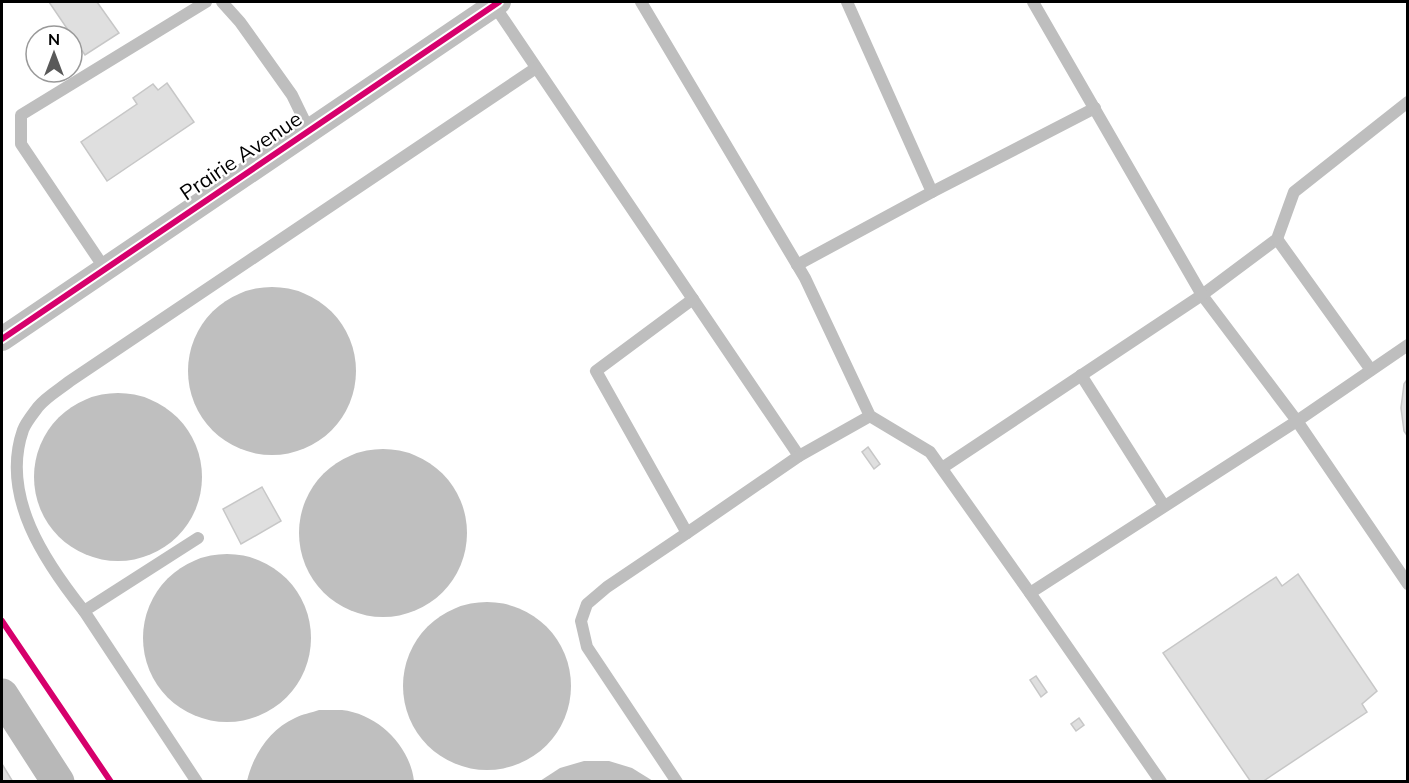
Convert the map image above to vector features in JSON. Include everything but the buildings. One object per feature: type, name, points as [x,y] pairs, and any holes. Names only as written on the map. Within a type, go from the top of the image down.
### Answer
[{"type":"main road","points":[[2,695],[58,782]]},
{"type":"street","name":"Prairie Avenue","points":[[2,339],[496,3]]},
{"type":"lane","points":[[105,269],[21,144],[21,115],[206,2]]},
{"type":"lane","points":[[222,2],[240,22],[292,95],[309,130]]},
{"type":"lane","points":[[641,2],[805,278],[870,416],[930,452],[1161,782]]},
{"type":"lane","points":[[847,2],[932,192]]},
{"type":"lane","points":[[1033,2],[1203,295],[1297,421],[1407,584]]},
{"type":"lane","points":[[496,3],[536,68],[800,456]]},
{"type":"lane","points":[[198,782],[84,611],[60,581],[26,522],[16,491],[16,456],[24,429],[40,405],[70,381],[536,68]]},
{"type":"lane","points":[[942,468],[1203,295],[1277,239],[1294,192],[1407,102]]},
{"type":"lane","points":[[797,265],[1095,108]]},
{"type":"lane","points":[[1277,239],[1371,370]]},
{"type":"lane","points":[[687,534],[596,371],[693,299]]},
{"type":"lane","points":[[1030,593],[1297,421],[1407,345]]},
{"type":"lane","points":[[1082,375],[1164,506]]},
{"type":"lane","points":[[677,782],[587,647],[581,621],[587,604],[607,587],[800,456],[870,416]]},
{"type":"lane","points":[[84,611],[198,538]]},
{"type":"shaded area","points":[[272,287],[288,288],[304,293],[332,311],[350,339],[355,355],[355,387],[350,403],[332,431],[304,449],[288,454],[272,455],[256,454],[240,449],[212,431],[194,403],[189,387],[188,371],[189,355],[194,339],[212,311],[240,293],[256,288]]},
{"type":"shaded area","points":[[118,393],[134,394],[150,399],[178,417],[196,445],[201,461],[201,493],[196,509],[178,537],[150,555],[134,560],[118,561],[102,560],[86,555],[58,537],[40,509],[35,493],[34,477],[35,461],[40,445],[58,417],[86,399],[102,394]]},
{"type":"shaded area","points":[[383,449],[399,450],[415,455],[443,473],[461,501],[466,517],[466,549],[461,565],[443,593],[415,611],[399,616],[383,617],[367,616],[351,611],[323,593],[305,565],[300,549],[299,533],[300,517],[305,501],[323,473],[351,455],[367,450]]},
{"type":"shaded area","points":[[227,554],[243,555],[259,560],[287,578],[305,606],[310,622],[310,654],[305,670],[287,698],[259,716],[243,721],[227,722],[211,721],[195,716],[167,698],[149,670],[144,654],[143,638],[144,622],[149,606],[167,578],[195,560],[211,555]]},
{"type":"shaded area","points":[[487,602],[503,603],[519,608],[547,626],[565,654],[570,670],[570,702],[565,718],[547,746],[519,764],[503,769],[487,770],[471,769],[455,764],[427,746],[409,718],[404,702],[403,686],[404,670],[409,654],[427,626],[455,608],[471,603]]},
{"type":"shaded area","points":[[319,710],[342,710],[355,713],[380,725],[399,744],[411,768],[414,781],[247,781],[258,753],[270,736],[295,718]]},
{"type":"shaded area","points":[[584,761],[609,761],[632,768],[653,781],[540,781],[560,768]]},
{"type":"cycle path","points":[[2,339],[499,2]]},
{"type":"cycle path","points":[[2,621],[111,782]]}]
